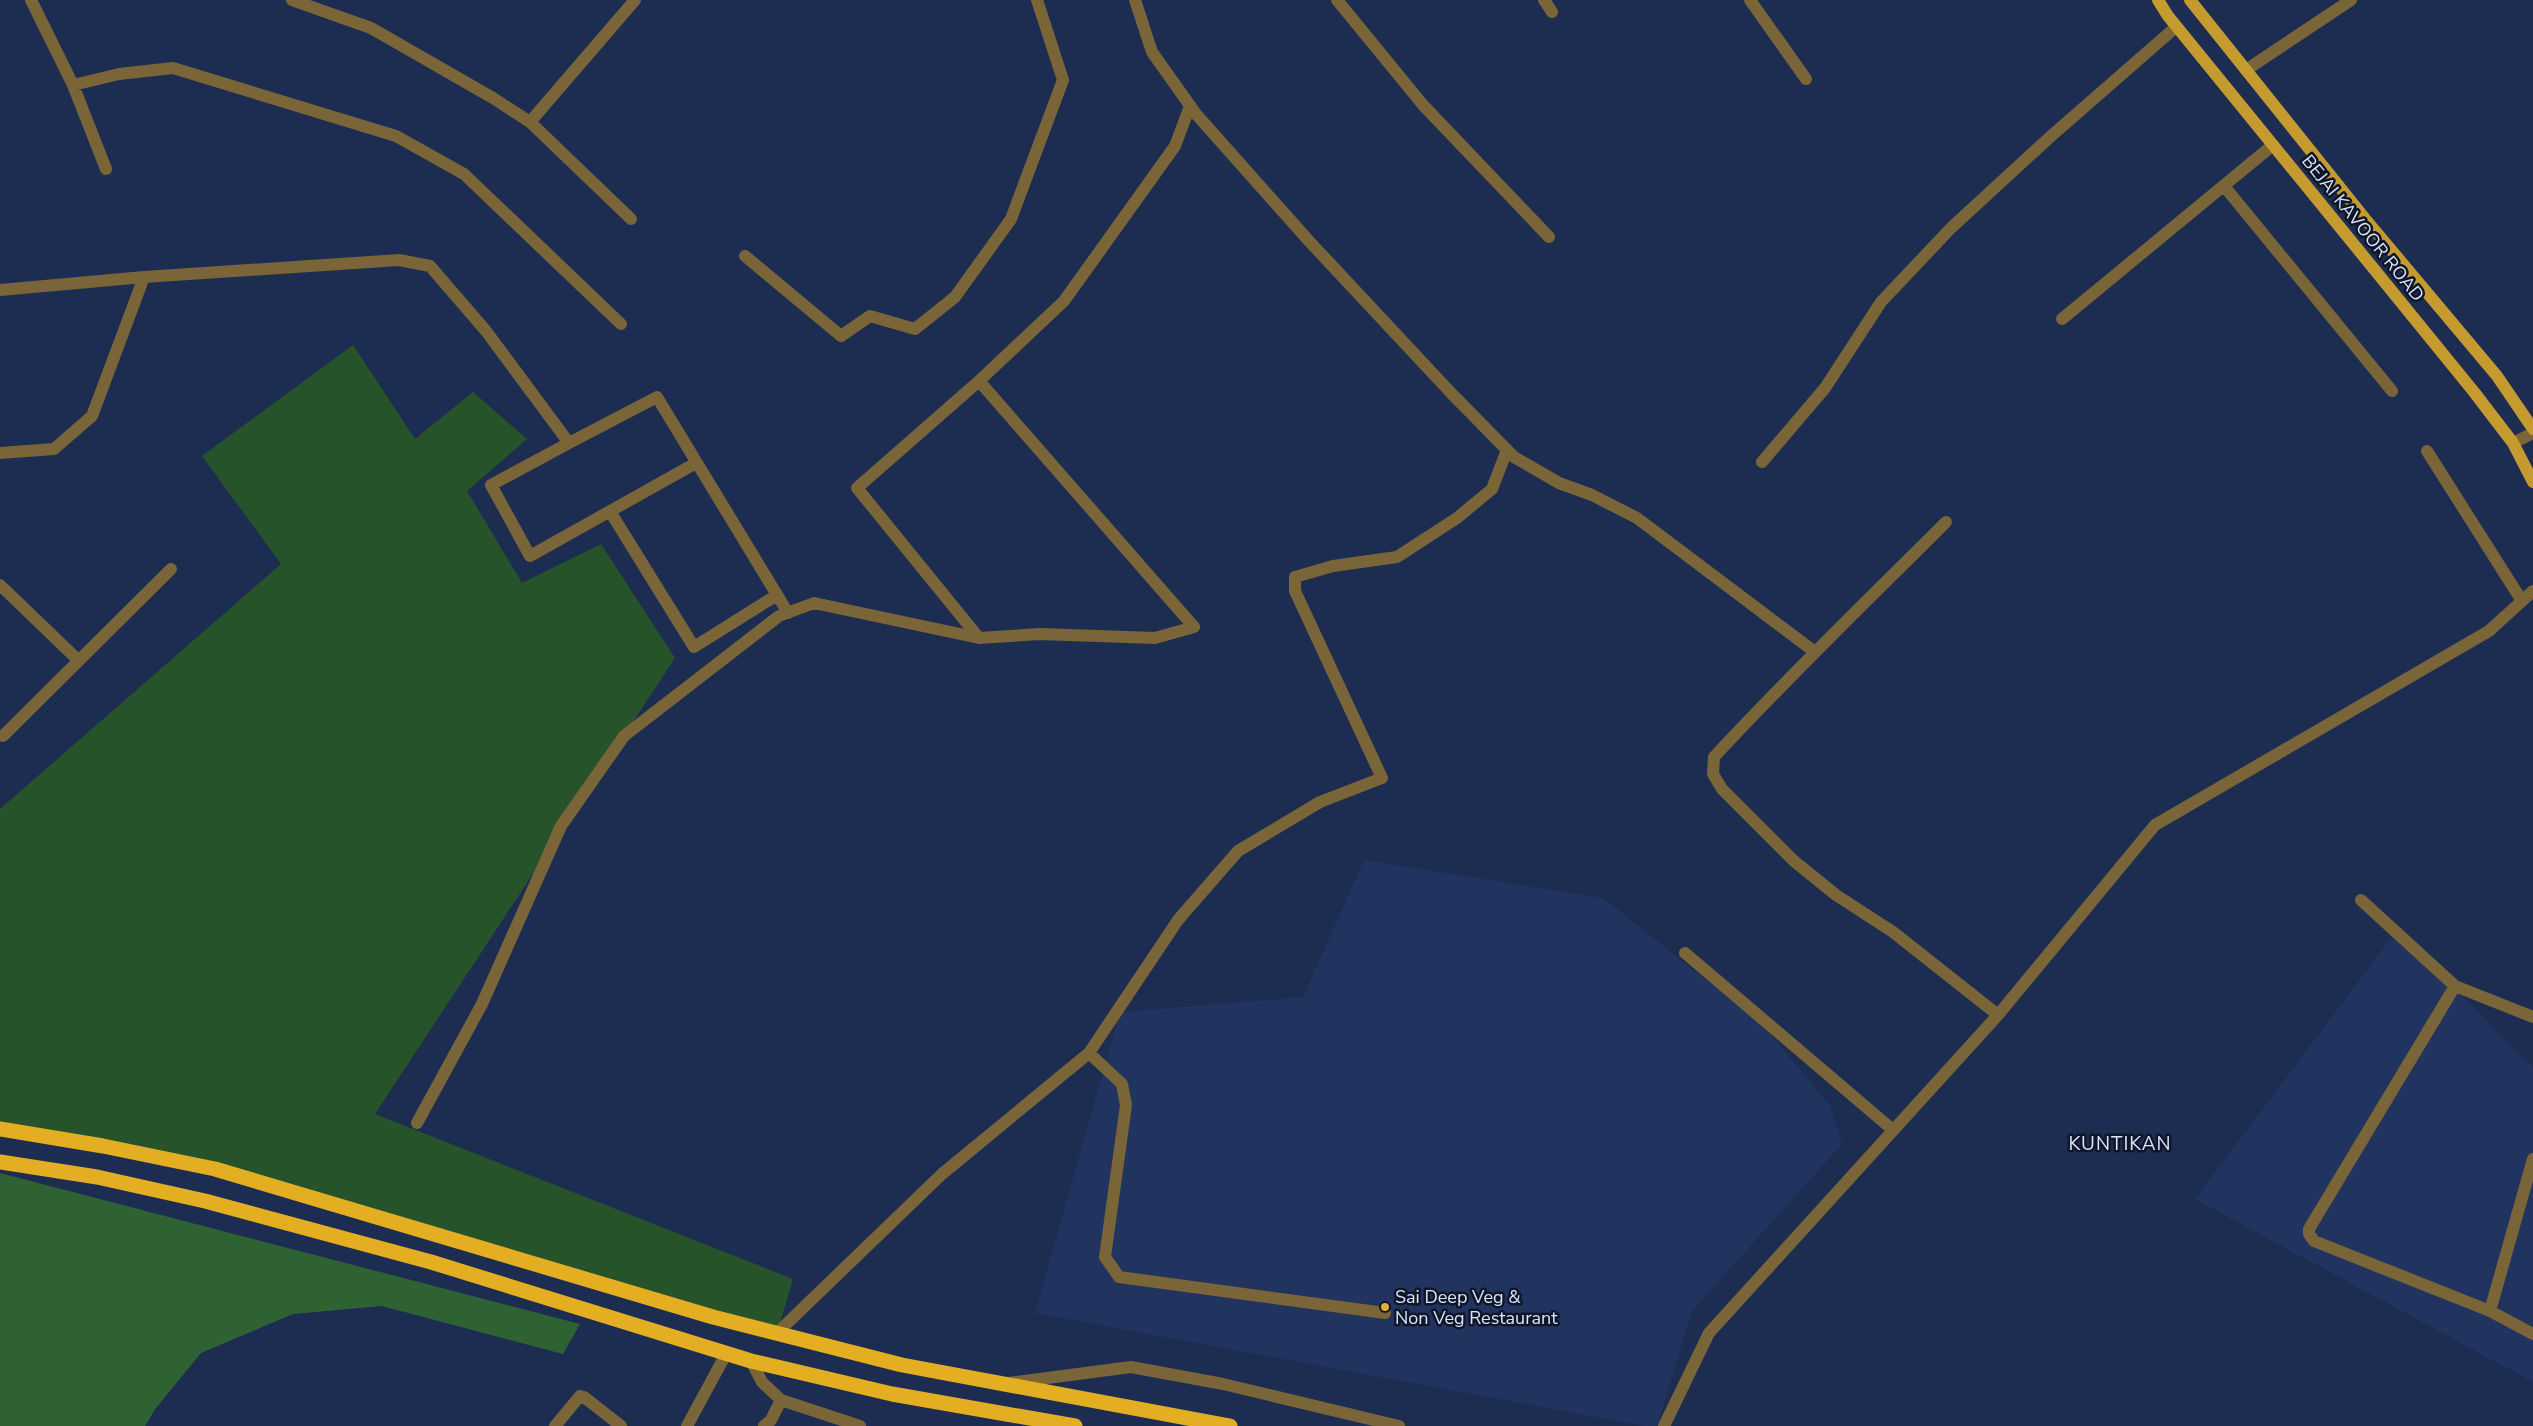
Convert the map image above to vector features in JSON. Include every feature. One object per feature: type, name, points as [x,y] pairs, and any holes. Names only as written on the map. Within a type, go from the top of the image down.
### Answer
[{"type":"highway","points":[[0,1129],[103,1146],[215,1169],[438,1233],[712,1317],[902,1365],[1230,1426]]},
{"type":"highway","points":[[0,1162],[97,1176],[205,1201],[431,1262],[751,1361],[892,1394],[1075,1426]]},
{"type":"main road","name":"BEJAI KAVOOR ROAD","points":[[2158,0],[2176,27],[2474,392],[2513,443],[2533,482]]},
{"type":"main road","name":"BEJAI KAVOOR ROAD","points":[[2190,0],[2366,220],[2496,376],[2533,431]]},
{"type":"street","points":[[31,0],[73,85],[106,169]]},
{"type":"street","points":[[292,0],[371,28],[493,98],[530,122],[631,219]]},
{"type":"street","points":[[530,122],[635,0]]},
{"type":"street","points":[[745,256],[841,336],[870,316],[914,329],[955,297],[1011,219],[1063,80],[1037,0]]},
{"type":"street","points":[[1135,0],[1152,52],[1190,106],[1309,240],[1514,457],[1559,483],[1592,495],[1637,518],[1816,652]]},
{"type":"street","points":[[1338,0],[1423,104],[1549,237]]},
{"type":"street","points":[[1544,0],[1552,12]]},
{"type":"street","points":[[1750,0],[1806,79]]},
{"type":"street","points":[[2246,70],[2351,0]]},
{"type":"street","points":[[1762,462],[1826,388],[1881,302],[1951,228],[2050,137],[2176,27]]},
{"type":"street","points":[[73,85],[120,74],[173,68],[396,136],[464,174],[621,324]]},
{"type":"street","points":[[979,638],[857,488],[980,381],[1064,301],[1124,221],[1175,146],[1190,106]]},
{"type":"street","points":[[2062,319],[2273,144]]},
{"type":"street","points":[[2224,186],[2392,391]]},
{"type":"street","points":[[0,290],[144,277],[400,260],[430,266],[486,331],[569,443]]},
{"type":"street","points":[[0,453],[54,449],[92,416],[144,277]]},
{"type":"street","points":[[418,1123],[482,1004],[561,826],[624,736],[779,616],[814,603],[979,638],[1040,634],[1155,638],[1194,627],[980,381]]},
{"type":"street","points":[[696,463],[611,513],[530,556],[491,485],[657,397],[788,613]]},
{"type":"street","points":[[2513,443],[2533,431]]},
{"type":"street","points":[[776,1333],[942,1174],[1089,1053],[1178,920],[1238,851],[1320,802],[1382,778],[1295,591],[1295,577],[1333,566],[1397,557],[1457,518],[1492,489],[1507,450]]},
{"type":"street","points":[[2428,451],[2522,601]]},
{"type":"street","points":[[611,513],[694,647],[777,595]]},
{"type":"street","points":[[1946,522],[1714,757],[1714,774],[1722,789],[1794,861],[1836,895],[1893,932],[1998,1015]]},
{"type":"street","points":[[3,736],[171,569]]},
{"type":"street","points":[[0,585],[78,660]]},
{"type":"street","points":[[1664,1426],[1709,1333],[1998,1015],[2155,825],[2489,632],[2533,591]]},
{"type":"street","points":[[2361,900],[2455,986],[2533,1017]]},
{"type":"street","points":[[1686,953],[1893,1130]]},
{"type":"street","points":[[2455,986],[2309,1229],[2309,1234],[2314,1240],[2490,1311],[2533,1334]]},
{"type":"street","points":[[1089,1053],[1122,1084],[1126,1105],[1105,1257],[1120,1277],[1385,1313]]},
{"type":"street","points":[[2490,1311],[2533,1159]]},
{"type":"street","points":[[687,1426],[726,1354]]},
{"type":"street","points":[[751,1361],[762,1382],[781,1400],[860,1426]]},
{"type":"street","points":[[1001,1384],[1131,1368],[1223,1384],[1400,1426]]},
{"type":"street","points":[[554,1426],[580,1396],[621,1426]]},
{"type":"street","points":[[770,1424],[781,1400]]},
{"type":"shaded area","points":[[1364,860],[1603,898],[1762,1024],[1830,1106],[1842,1144],[1692,1311],[1657,1426],[1645,1426],[1035,1313],[1120,1012],[1303,997]]},
{"type":"shaded area","points":[[2397,930],[2533,1068],[2533,1382],[2195,1199]]},
{"type":"green space","points":[[353,345],[415,439],[473,392],[527,439],[467,491],[522,583],[601,544],[675,658],[375,1114],[793,1279],[777,1333],[215,1169],[0,1131],[0,809],[281,564],[202,456]]},
{"type":"green space","points":[[0,1173],[580,1324],[563,1354],[382,1306],[293,1314],[201,1353],[156,1408],[145,1426],[0,1426]]},
{"type":"place","name":"Sai Deep Veg & Non Veg Restaurant","points":[[1385,1307]]},
{"type":"district","name":"KUNTIKAN","points":[[2120,1144]]}]
